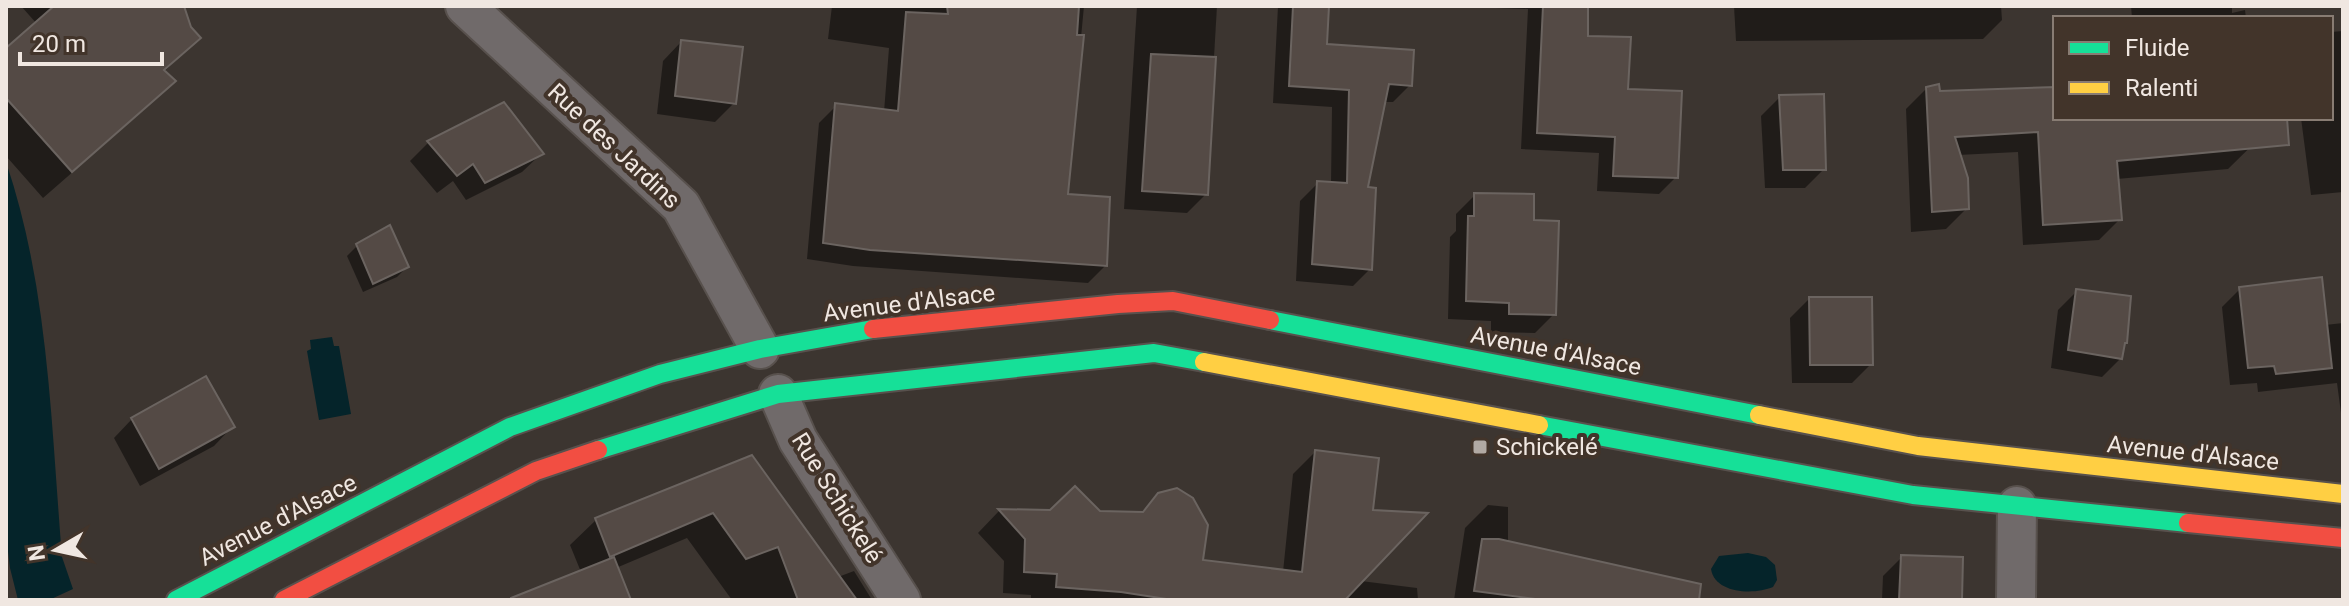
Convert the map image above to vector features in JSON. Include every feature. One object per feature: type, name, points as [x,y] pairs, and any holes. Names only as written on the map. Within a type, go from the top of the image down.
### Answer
[{"type":"main road","name":"Avenue d'Alsace","points":[[176,600],[510,427],[660,374],[760,349],[880,328],[1173,301],[1918,446],[2343,494]]},
{"type":"main road","points":[[760,349],[778,394]]},
{"type":"main road","points":[[284,600],[536,471],[778,394],[1154,353],[1913,495],[2343,538]]},
{"type":"street","name":"Rue des Jardins","points":[[465,6],[681,206],[760,349]]},
{"type":"street","name":"Rue Schickelé","points":[[778,394],[798,440],[901,600]]},
{"type":"street","points":[[2016,600],[2017,506]]},
{"type":"water","points":[[6,162],[20,210],[40,308],[62,557],[73,589],[49,600],[18,600],[6,535]]},
{"type":"water","points":[[332,337],[334,346],[339,346],[351,414],[319,420],[307,351],[311,349],[310,340]]},
{"type":"water","points":[[1748,553],[1766,557],[1775,565],[1777,580],[1773,587],[1756,591],[1736,590],[1727,588],[1714,577],[1711,569],[1719,556]]},
{"type":"building","points":[[54,6],[184,6],[191,27],[201,38],[164,70],[176,81],[72,172],[6,98],[6,48]]},
{"type":"building","points":[[947,6],[1079,6],[1077,35],[1084,35],[1068,194],[1110,197],[1107,266],[870,250],[823,243],[835,103],[898,111],[906,12],[948,14]]},
{"type":"building","points":[[1293,6],[1329,6],[1327,44],[1414,50],[1412,86],[1389,84],[1368,187],[1376,188],[1372,270],[1312,264],[1317,181],[1347,183],[1349,90],[1289,86]]},
{"type":"building","points":[[1543,6],[1588,6],[1588,36],[1631,37],[1628,89],[1682,91],[1678,178],[1613,176],[1615,137],[1537,133]]},
{"type":"building","points":[[681,40],[743,47],[736,104],[675,96]]},
{"type":"building","points":[[1151,54],[1216,57],[1208,195],[1142,191]]},
{"type":"building","points":[[1939,84],[1940,91],[2053,87],[2053,120],[2287,120],[2289,145],[2117,161],[2122,220],[2043,225],[2038,132],[1955,137],[1968,178],[1969,209],[1932,212],[1926,87]]},
{"type":"building","points":[[1824,94],[1826,170],[1783,170],[1779,95]]},
{"type":"building","points":[[504,102],[544,154],[485,183],[473,164],[457,176],[427,141]]},
{"type":"building","points":[[1474,193],[1534,194],[1534,220],[1559,221],[1556,315],[1509,314],[1509,303],[1466,301],[1468,216],[1474,216]]},
{"type":"building","points":[[390,225],[409,267],[373,284],[356,244]]},
{"type":"building","points":[[2322,277],[2332,368],[2276,374],[2274,366],[2248,368],[2239,287]]},
{"type":"building","points":[[2076,289],[2131,296],[2127,343],[2122,359],[2068,350]]},
{"type":"building","points":[[1809,297],[1872,297],[1873,365],[1810,365]]},
{"type":"building","points":[[206,376],[235,427],[159,469],[131,418]]},
{"type":"building","points":[[1315,450],[1379,458],[1373,510],[1428,513],[1345,600],[1173,600],[1056,587],[1057,574],[1024,572],[1025,539],[998,509],[1050,510],[1075,486],[1100,511],[1143,512],[1158,493],[1177,488],[1193,498],[1208,525],[1203,560],[1302,572]]},
{"type":"building","points":[[752,455],[857,600],[798,600],[778,547],[746,559],[713,513],[610,557],[595,518]]},
{"type":"building","points":[[1482,539],[1499,539],[1701,584],[1699,600],[1543,600],[1474,591]]},
{"type":"building","points":[[1901,555],[1963,557],[1962,600],[1899,600]]},
{"type":"building","points":[[614,557],[631,600],[511,600],[511,598]]},
{"type":"traffic: fast","points":[[1270,320],[1759,415]]},
{"type":"traffic: fast","points":[[176,600],[510,427],[660,374],[760,349],[873,329]]},
{"type":"traffic: fast","points":[[598,450],[778,394],[1154,353],[1204,362]]},
{"type":"traffic: fast","points":[[1539,425],[1913,495],[2188,523]]},
{"type":"traffic: slow","points":[[1204,362],[1539,425]]},
{"type":"traffic: slow","points":[[1759,415],[1918,446],[2343,494]]},
{"type":"traffic: jam","points":[[873,329],[1173,301],[1270,320]]},
{"type":"traffic: jam","points":[[284,600],[536,471],[598,450]]},
{"type":"traffic: jam","points":[[2188,523],[2343,538]]},
{"type":"place","name":"Schickelé","points":[[1480,447]]}]
